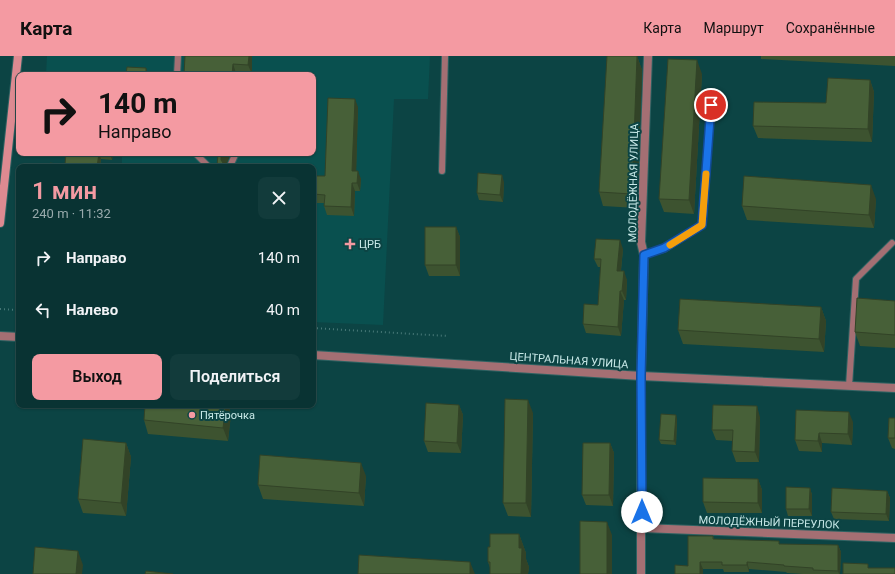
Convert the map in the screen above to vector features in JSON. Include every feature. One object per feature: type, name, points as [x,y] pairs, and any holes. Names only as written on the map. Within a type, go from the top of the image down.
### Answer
[{"type":"street","points":[[16,72],[18,56]]},
{"type":"street","name":"МОЛОДЁЖНАЯ УЛИЦА","points":[[641,574],[641,376],[644,255],[641,242],[648,56]]},
{"type":"street","points":[[0,223],[16,75]]},
{"type":"street","points":[[0,336],[16,337]]},
{"type":"street","name":"ЦЕНТРАЛЬНАЯ УЛИЦА","points":[[316,355],[641,376],[895,388]]},
{"type":"street","name":"МОЛОДЁЖНЫЙ ПЕРЕУЛОК","points":[[642,528],[895,538]]},
{"type":"lane","points":[[177,72],[178,56]]},
{"type":"lane","points":[[442,171],[445,56]]},
{"type":"lane","points":[[644,255],[664,248],[702,225],[711,105]]},
{"type":"lane","points":[[198,156],[206,164]]},
{"type":"lane","points":[[850,386],[856,279],[892,243]]},
{"type":"path","points":[[0,308],[16,310]]},
{"type":"path","points":[[316,328],[448,336]]},
{"type":"shaded area","name":"ЦРБ","points":[[47,56],[430,56],[428,99],[394,99],[383,325],[316,322],[316,164],[122,164],[122,156],[316,156],[316,72],[46,72]]},
{"type":"building","points":[[185,56],[249,56],[248,65],[233,64],[232,72],[184,72]]},
{"type":"building","points":[[607,56],[637,56],[632,194],[599,192]]},
{"type":"building","points":[[668,59],[697,60],[689,200],[659,199]]},
{"type":"building","points":[[127,67],[146,68],[146,72],[126,72]]},
{"type":"building","points":[[828,78],[870,80],[868,129],[753,126],[754,102],[826,103]]},
{"type":"building","points":[[328,98],[355,99],[352,171],[358,171],[357,183],[352,183],[351,207],[324,206],[325,195],[316,194],[316,176],[325,176]]},
{"type":"building","points":[[66,156],[99,156],[97,164],[65,164]]},
{"type":"building","points":[[218,156],[222,156],[221,160],[223,163],[227,163],[227,164],[217,164]]},
{"type":"building","points":[[478,173],[502,175],[500,195],[477,193]]},
{"type":"building","points":[[744,176],[871,185],[869,215],[742,206]]},
{"type":"building","points":[[425,227],[456,227],[456,265],[425,265]]},
{"type":"building","points":[[596,239],[620,240],[617,271],[624,271],[622,291],[620,291],[618,327],[583,324],[584,304],[598,305],[601,259],[594,259]]},
{"type":"building","points":[[857,298],[895,301],[895,335],[855,332]]},
{"type":"building","points":[[680,299],[821,307],[819,339],[678,330]]},
{"type":"building","points":[[505,399],[528,400],[526,503],[503,503]]},
{"type":"building","points":[[426,403],[459,405],[457,443],[424,441]]},
{"type":"building","points":[[713,405],[757,406],[755,452],[732,451],[733,430],[712,430]]},
{"type":"building","points":[[145,408],[226,408],[223,428],[144,420]]},
{"type":"building","points":[[796,410],[849,412],[848,434],[819,433],[818,441],[795,440]]},
{"type":"building","points":[[661,414],[676,415],[674,441],[659,440]]},
{"type":"building","points":[[889,418],[895,418],[895,438],[888,438]]},
{"type":"building","points":[[83,439],[126,443],[121,503],[78,499]]},
{"type":"building","points":[[583,443],[610,443],[609,495],[582,495]]},
{"type":"building","points":[[260,455],[361,463],[359,493],[258,485]]},
{"type":"building","points":[[703,478],[758,479],[758,503],[703,502]]},
{"type":"building","points":[[786,487],[810,488],[809,509],[786,509]]},
{"type":"building","points":[[832,488],[887,491],[886,514],[831,512]]},
{"type":"building","points":[[580,521],[607,522],[607,574],[580,574]]},
{"type":"building","points":[[490,534],[519,534],[519,548],[522,548],[521,574],[490,574],[488,547],[490,547]]},
{"type":"building","points":[[688,536],[713,536],[713,539],[779,541],[779,544],[838,545],[838,571],[813,570],[813,568],[747,562],[747,565],[722,565],[722,562],[700,562],[700,574],[675,574],[675,565],[688,566]]},
{"type":"building","points":[[35,547],[78,551],[76,574],[33,574]]},
{"type":"building","points":[[359,555],[470,562],[470,574],[358,574]]},
{"type":"building","points":[[843,563],[868,564],[868,568],[895,568],[895,574],[843,574]]},
{"type":"building","points":[[146,571],[173,574],[145,574]]},
{"type":"slow traffic","points":[[670,245],[702,225],[706,174]]},
{"type":"place","name":"ЦРБ","points":[[350,244]]},
{"type":"place","name":"Пятёрочка","points":[[192,415]]},
{"type":"route","points":[[642,512],[641,376],[644,255],[664,248],[702,225],[711,105]]}]
